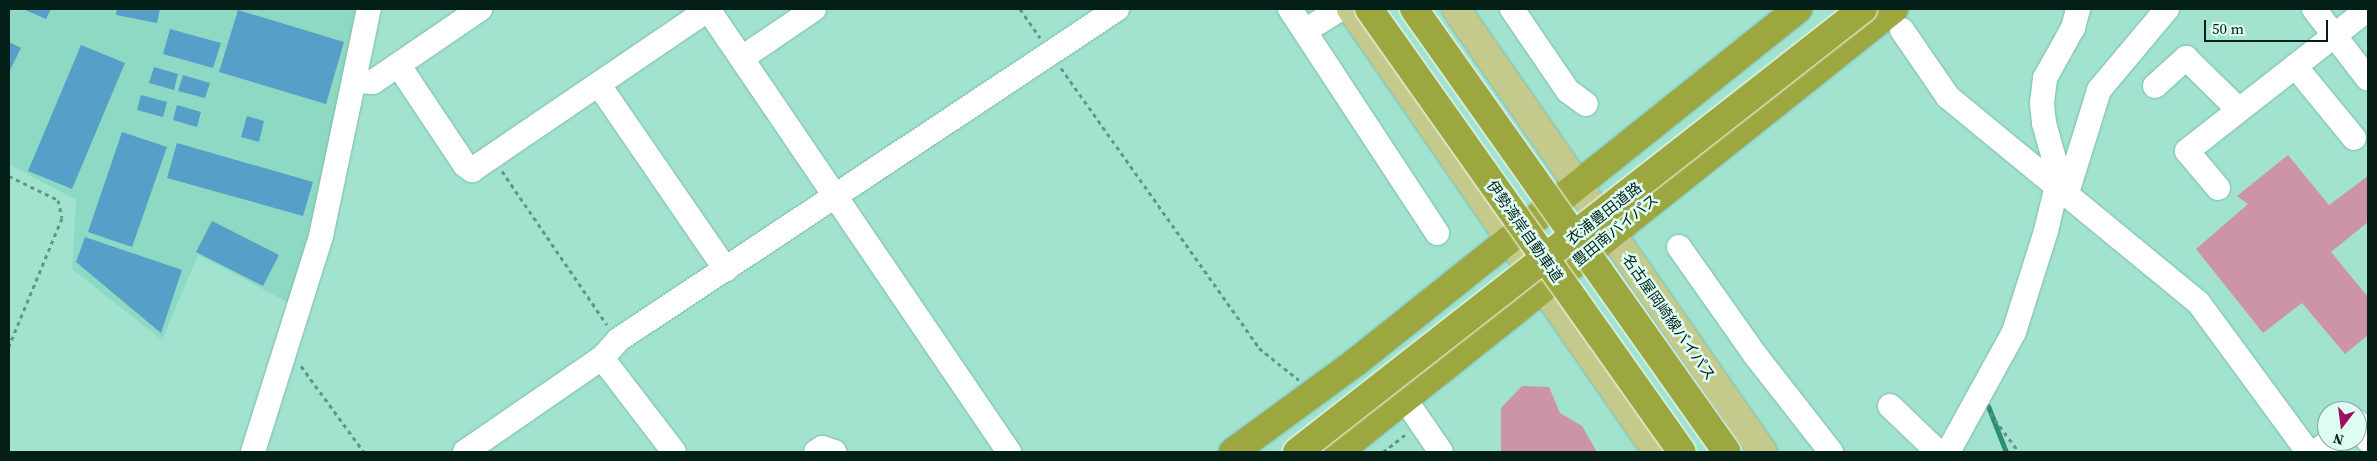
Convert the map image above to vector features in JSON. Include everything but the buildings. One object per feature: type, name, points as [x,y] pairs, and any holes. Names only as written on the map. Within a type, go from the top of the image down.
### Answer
[{"type":"highway","name":"伊勢湾岸自動車道","points":[[1369,9],[1682,452]]},
{"type":"highway","points":[[1414,9],[1727,452]]},
{"type":"highway","points":[[1234,452],[1310,394],[1356,362],[1798,9]]},
{"type":"highway","name":"衣浦豊田道路","points":[[1297,452],[1863,9]]},
{"type":"highway","name":"衣浦豊田道路","points":[[1312,452],[1876,9]]},
{"type":"highway","name":"豊田南バイパス","points":[[1338,452],[1611,233],[1898,19]]},
{"type":"main road","points":[[1351,9],[1658,452]]},
{"type":"main road","name":"名古屋岡崎線バイパス","points":[[1456,9],[1763,452]]},
{"type":"street","points":[[253,452],[321,236],[369,9]]},
{"type":"street","points":[[354,81],[374,82],[480,9]]},
{"type":"street","points":[[398,66],[466,165],[472,170],[493,158],[709,9],[834,198],[1008,452]]},
{"type":"street","points":[[742,58],[814,9]]},
{"type":"street","points":[[465,452],[602,358],[618,340],[1117,9]]},
{"type":"street","points":[[1290,9],[1437,233]]},
{"type":"street","points":[[1304,31],[1340,9]]},
{"type":"street","points":[[1512,9],[1568,91],[1586,104]]},
{"type":"street","points":[[2057,186],[2029,88],[2036,64],[2064,9]]},
{"type":"street","points":[[1948,452],[2014,332],[2057,186],[2059,177],[2042,103],[2045,78],[2073,28],[2078,9]]},
{"type":"street","points":[[1890,406],[1938,452],[2007,322],[2057,186],[2099,90],[2167,9]]},
{"type":"street","points":[[2314,9],[2368,79]]},
{"type":"street","points":[[2218,188],[2187,151],[2368,10]]},
{"type":"street","points":[[1898,19],[1948,97],[2198,302],[2308,452]]},
{"type":"street","points":[[2155,86],[2186,58],[2239,110]]},
{"type":"street","points":[[2295,66],[2354,138]]},
{"type":"street","points":[[600,85],[726,270]]},
{"type":"street","points":[[1679,247],[1756,356],[1831,452]]},
{"type":"street","points":[[602,358],[674,452]]},
{"type":"street","points":[[1404,398],[1441,452]]},
{"type":"street","points":[[816,452],[822,448],[834,452]]},
{"type":"path","points":[[1020,9],[1259,348],[1290,371],[1310,394]]},
{"type":"path","points":[[493,158],[618,340]]},
{"type":"path","points":[[9,176],[58,200],[62,218],[9,346]]},
{"type":"path","points":[[286,346],[364,452]]},
{"type":"path","points":[[1978,398],[2019,452]]},
{"type":"path","points":[[1383,452],[1420,422]]},
{"type":"shaded area","points":[[9,9],[358,9],[314,234],[291,304],[198,255],[162,340],[72,269],[76,200],[9,164]]},
{"type":"shaded area","points":[[2288,155],[2329,205],[2368,176],[2368,222],[2331,252],[2368,297],[2368,335],[2345,354],[2302,303],[2263,333],[2196,249],[2248,204],[2237,196]]},
{"type":"shaded area","points":[[1522,386],[1549,387],[1560,413],[1582,426],[1597,452],[1501,452],[1501,408]]},
{"type":"waterway","points":[[1988,406],[2006,452]]}]
